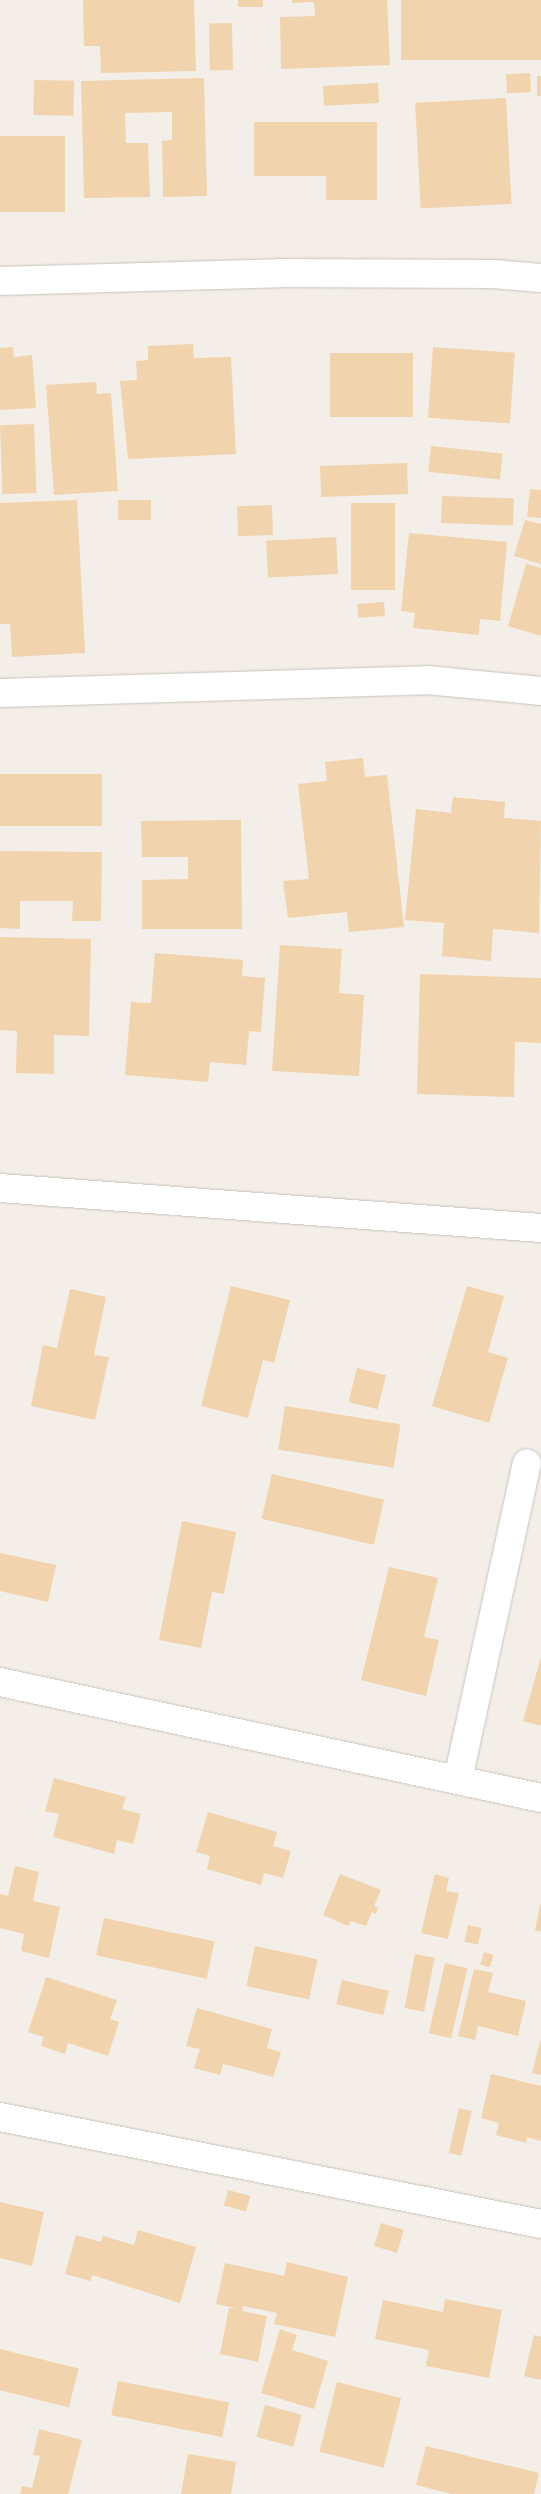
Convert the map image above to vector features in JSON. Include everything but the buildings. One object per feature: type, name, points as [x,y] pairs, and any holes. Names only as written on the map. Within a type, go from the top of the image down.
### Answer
[{"type":"street","points":[[0,281],[280,273],[493,274],[541,278]]},
{"type":"street","points":[[0,692],[427,680],[541,691]]},
{"type":"street","points":[[0,1188],[541,1228]]},
{"type":"street","points":[[458,1779],[527,1463]]},
{"type":"street","points":[[0,1682],[541,1798]]},
{"type":"street","points":[[0,2118],[541,2224]]}]
